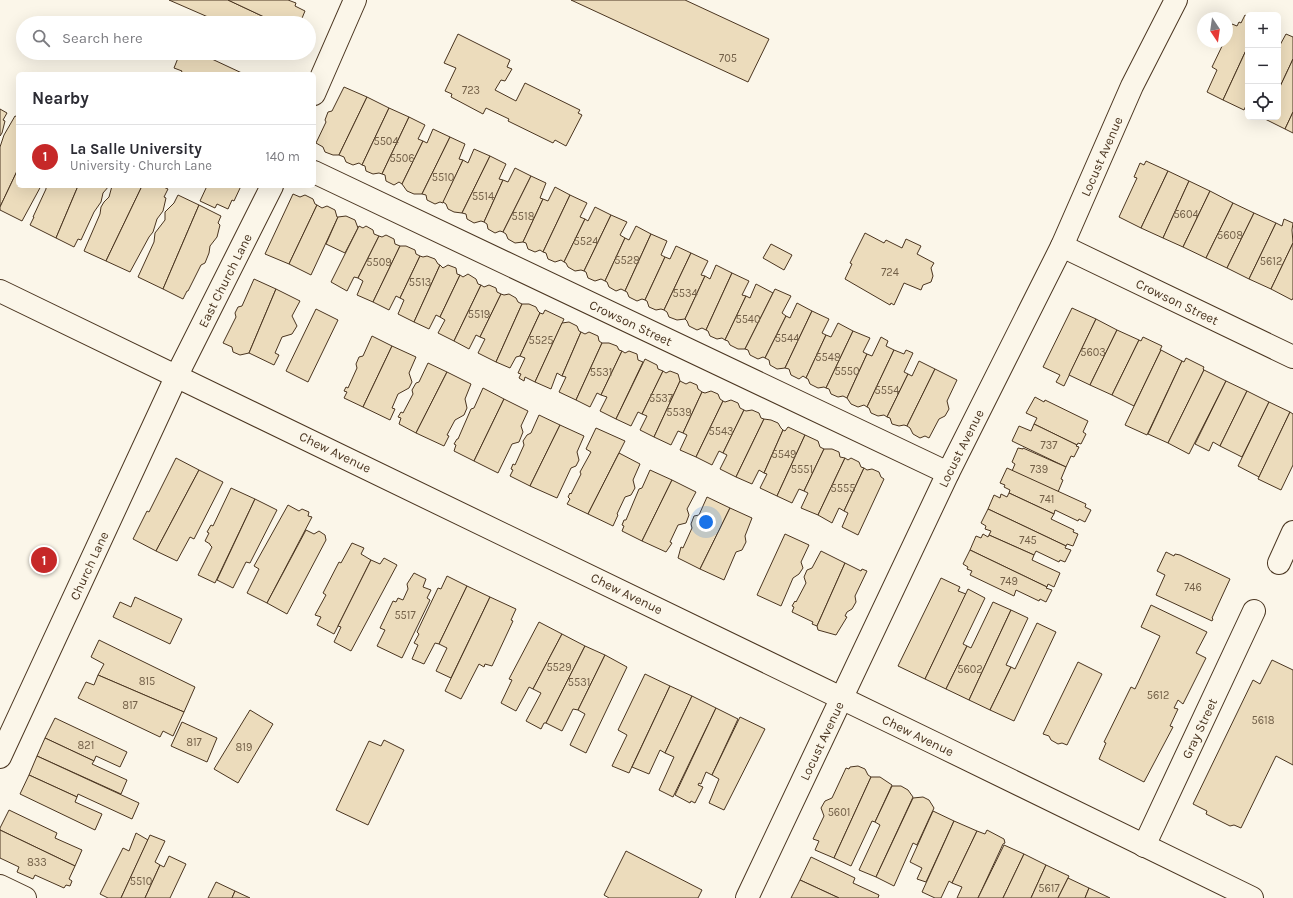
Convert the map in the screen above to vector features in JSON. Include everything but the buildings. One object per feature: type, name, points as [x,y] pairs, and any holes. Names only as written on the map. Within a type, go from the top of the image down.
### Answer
[{"type":"street","points":[[316,89],[355,0]]},
{"type":"street","name":"Locust Avenue","points":[[747,898],[948,473],[1062,246],[1132,86],[1176,0]]},
{"type":"street","name":"Crowson Street","points":[[316,173],[948,473]]},
{"type":"street","name":"East Church Lane","points":[[177,375],[271,188]]},
{"type":"street","name":"Crowson Street","points":[[1062,246],[1293,357]]},
{"type":"street","name":"Chew Avenue","points":[[0,291],[177,375],[1252,898]]},
{"type":"street","name":"Church Lane","points":[[0,757],[177,375]]},
{"type":"street","points":[[1279,563],[1293,532]]},
{"type":"street","name":"Gray Street","points":[[1144,846],[1254,611]]},
{"type":"street","points":[[0,886],[25,898]]},
{"type":"place","name":"La Salle University","points":[[44,560]]}]
